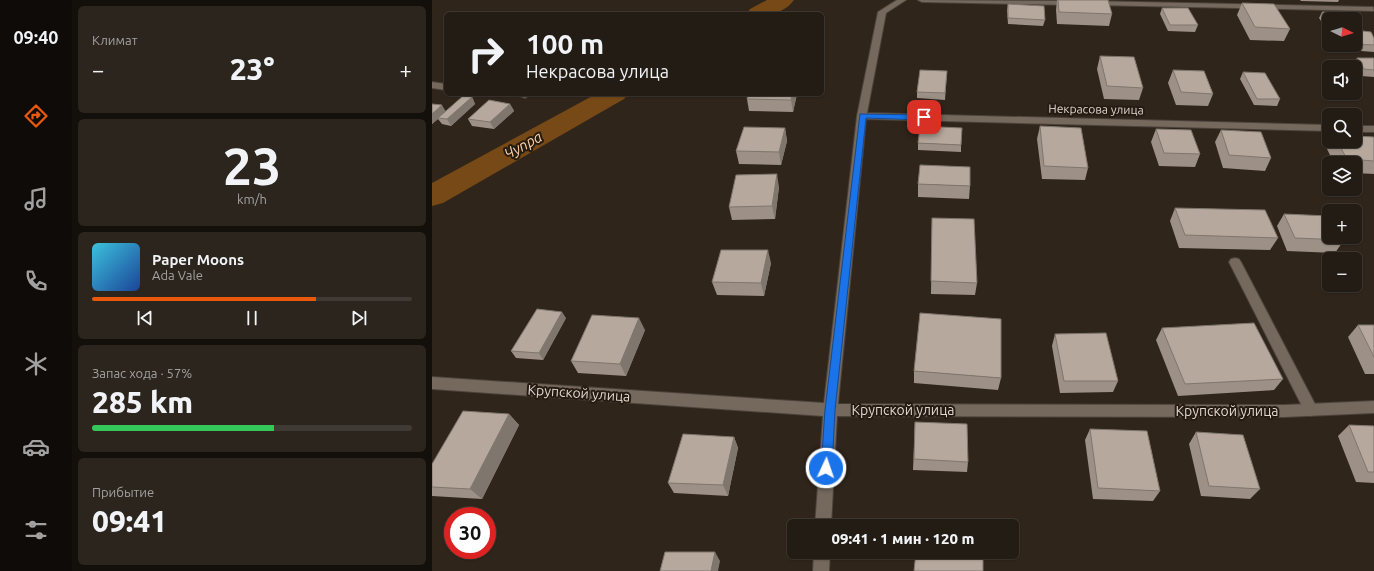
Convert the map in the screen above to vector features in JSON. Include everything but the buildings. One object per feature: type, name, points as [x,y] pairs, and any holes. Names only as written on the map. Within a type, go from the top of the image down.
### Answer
[{"type":"street","points":[[823,519],[830,410],[862,116],[882,12],[902,0]]},
{"type":"street","points":[[922,0],[1240,3],[1373,10]]},
{"type":"street","points":[[1366,0],[1373,10]]},
{"type":"street","points":[[432,85],[444,87]]},
{"type":"street","name":"Некрасова улица","points":[[862,116],[1322,128]]},
{"type":"street","points":[[1362,128],[1374,129]]},
{"type":"street","points":[[1235,262],[1311,410]]},
{"type":"street","name":"Крупской улица","points":[[432,383],[830,410],[1311,410],[1374,407]]},
{"type":"street","points":[[821,571],[822,559]]},
{"type":"waterway","name":"Чупра","points":[[762,12],[783,0]]},
{"type":"waterway","name":"Чупра","points":[[432,196],[611,96]]},
{"type":"route","points":[[826,468],[830,410],[862,116],[924,117]]}]
